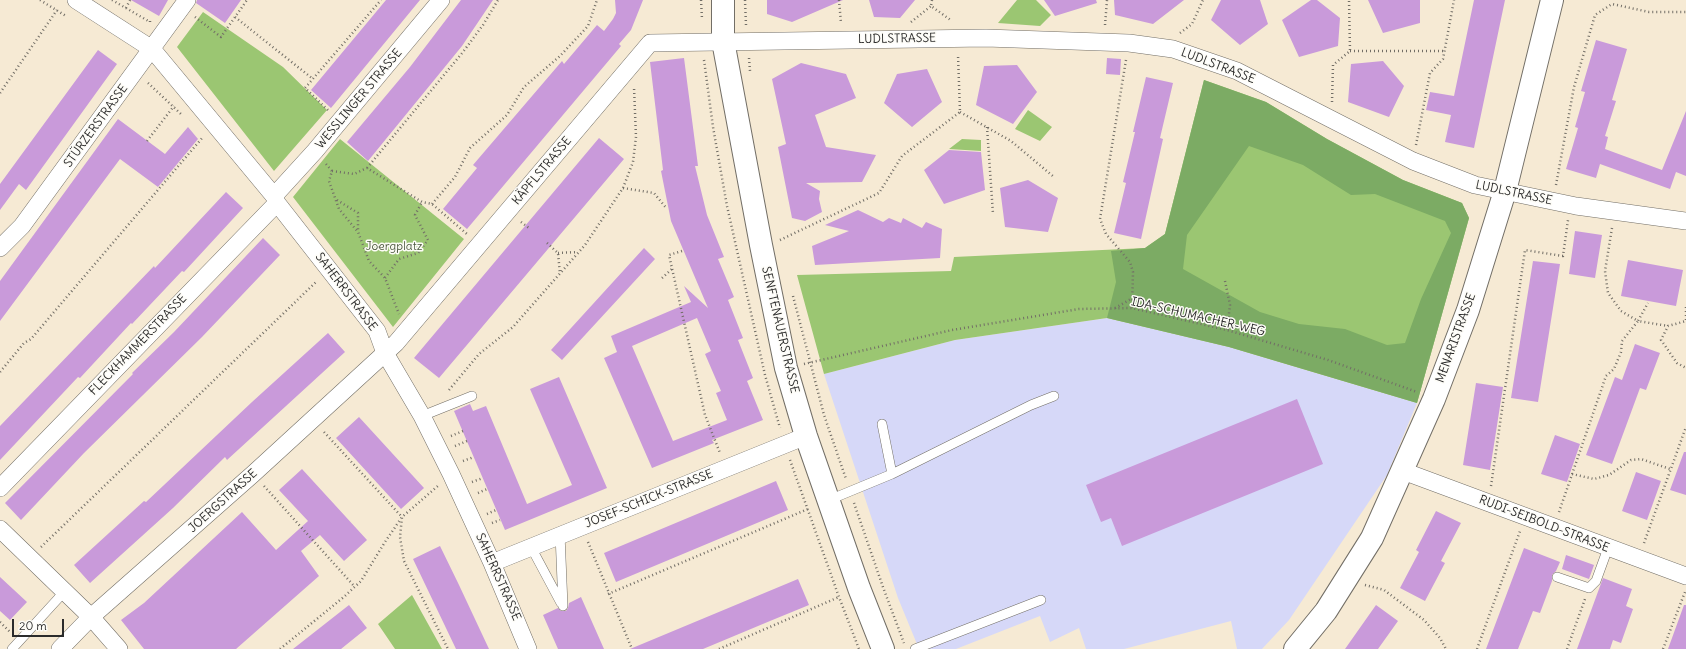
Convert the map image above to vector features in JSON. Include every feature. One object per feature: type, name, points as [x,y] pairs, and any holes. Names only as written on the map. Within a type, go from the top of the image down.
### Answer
[{"type":"street","name":"SAHERRSTRASSE","points":[[76,0],[152,49],[276,199],[377,330],[385,353],[455,468],[492,563],[528,649]]},
{"type":"street","name":"STÜRZERSTRASSE","points":[[0,248],[22,226],[188,0]]},
{"type":"street","name":"WESSLINGER STRASSE","points":[[276,199],[441,0]]},
{"type":"street","name":"SENFTENAUERSTRASSE","points":[[723,0],[723,41],[774,244],[786,368],[806,436],[859,588],[884,649]]},
{"type":"street","name":"MENARISTRASSE","points":[[1295,649],[1326,611],[1372,538],[1434,399],[1468,310],[1505,191],[1552,0]]},
{"type":"street","name":"LUDLSTRASSE","points":[[723,41],[958,38],[1129,43],[1173,49],[1238,71],[1413,161],[1475,185],[1570,205],[1686,221]]},
{"type":"street","name":"KÄPFLSTRASSE","points":[[385,353],[447,283],[650,43],[723,41]]},
{"type":"street","name":"FLECKHAMMERSTRASSE","points":[[0,488],[276,199]]},
{"type":"street","name":"JOERGSTRASSE","points":[[60,649],[91,617],[254,474],[385,353]]},
{"type":"street","name":"JOSEF-SCHICK-STRASSE","points":[[492,563],[560,534],[806,436]]},
{"type":"street","name":"RUDI-SEIBOLD-STRASSE","points":[[1402,471],[1686,576]]},
{"type":"street","points":[[0,529],[91,617],[119,649]]},
{"type":"lane","points":[[422,416],[472,396]]},
{"type":"lane","points":[[829,500],[892,474],[1031,405],[1054,396]]},
{"type":"lane","points":[[882,424],[892,474]]},
{"type":"lane","points":[[531,547],[562,606],[560,534]]},
{"type":"lane","points":[[1557,577],[1589,588],[1596,581],[1608,548]]},
{"type":"lane","points":[[12,649],[65,591]]},
{"type":"lane","points":[[915,649],[1041,600]]},
{"type":"path","points":[[40,0],[70,18]]},
{"type":"path","points":[[112,0],[150,22],[152,18]]},
{"type":"path","points":[[126,8],[130,0]]},
{"type":"path","points":[[193,16],[222,37],[247,0]]},
{"type":"path","points":[[330,111],[305,88],[381,0]]},
{"type":"path","points":[[316,151],[332,171],[354,174],[367,168],[463,52],[483,25],[498,0]]},
{"type":"path","points":[[432,204],[455,177],[470,148],[507,115],[524,87],[560,56],[588,26],[597,0]]},
{"type":"path","points":[[745,0],[750,72]]},
{"type":"path","points":[[839,0],[842,40]]},
{"type":"path","points":[[932,0],[931,6],[957,24],[960,112]]},
{"type":"path","points":[[1104,43],[1107,0]]},
{"type":"path","points":[[1162,48],[1192,24],[1203,0]]},
{"type":"path","points":[[1349,0],[1350,51]]},
{"type":"path","points":[[1413,161],[1430,73],[1443,59],[1454,0]]},
{"type":"path","points":[[1553,201],[1574,87],[1595,15],[1612,4],[1649,12],[1686,12]]},
{"type":"path","points":[[0,93],[56,10]]},
{"type":"path","points":[[235,18],[313,79]]},
{"type":"path","points":[[1129,43],[1100,219],[1106,234],[1130,262],[1132,272],[1132,308]]},
{"type":"path","points":[[1327,118],[1332,108],[1333,65],[1350,51],[1444,51]]},
{"type":"path","points":[[135,72],[184,116]]},
{"type":"path","points":[[443,392],[450,389],[479,354],[513,327],[560,274],[585,245],[622,188],[633,162],[636,136],[636,101],[634,83]]},
{"type":"path","points":[[147,141],[174,106]]},
{"type":"path","points":[[960,112],[1011,141],[1054,177]]},
{"type":"path","points":[[774,244],[879,193],[902,156],[960,112]]},
{"type":"path","points":[[987,127],[993,214]]},
{"type":"path","points":[[199,132],[208,143]]},
{"type":"path","points":[[0,372],[24,343],[31,339],[204,137]]},
{"type":"path","points":[[367,168],[422,202],[432,204],[470,237]]},
{"type":"path","points":[[332,171],[329,181],[339,209],[358,232],[369,261],[385,278],[396,308]]},
{"type":"path","points":[[622,188],[654,193],[667,209]]},
{"type":"path","points":[[336,199],[358,213],[358,232]]},
{"type":"path","points":[[385,278],[399,259],[418,253],[428,240],[415,215],[422,202]]},
{"type":"path","points":[[1488,503],[1525,250],[1563,256],[1570,205]]},
{"type":"path","points":[[1614,212],[1605,271],[1608,293],[1621,311],[1638,321],[1668,326],[1686,321],[1686,307]]},
{"type":"path","points":[[774,244],[779,232]]},
{"type":"path","points":[[547,243],[558,253],[560,274]]},
{"type":"path","points":[[682,251],[669,255],[672,270],[705,415],[726,468]]},
{"type":"path","points":[[558,253],[578,252]]},
{"type":"path","points":[[662,278],[672,270]]},
{"type":"path","points":[[312,276],[321,289]]},
{"type":"path","points":[[1225,281],[1230,305],[1226,330]]},
{"type":"path","points":[[30,557],[316,282]]},
{"type":"path","points":[[793,295],[824,415],[884,590],[907,649]]},
{"type":"path","points":[[1113,309],[1132,299]]},
{"type":"path","points":[[1554,528],[1606,376],[1614,369],[1621,352],[1622,341],[1638,321],[1648,303]]},
{"type":"path","name":"IDA-SCHUMACHER-WEG","points":[[786,368],[960,329],[1079,310],[1132,308],[1226,330],[1328,360],[1434,399]]},
{"type":"path","points":[[1668,326],[1661,340],[1677,363],[1686,368]]},
{"type":"path","points":[[313,420],[402,517],[400,543],[404,561],[448,649]]},
{"type":"path","points":[[1638,559],[1686,427]]},
{"type":"path","points":[[448,438],[463,431]]},
{"type":"path","points":[[452,446],[467,440]]},
{"type":"path","points":[[280,649],[355,587],[361,581],[384,542],[402,517],[455,468],[474,457]]},
{"type":"path","points":[[1572,474],[1594,479],[1609,474],[1631,460],[1640,459],[1670,469]]},
{"type":"path","points":[[254,474],[355,587]]},
{"type":"path","points":[[470,483],[483,478]]},
{"type":"path","points":[[475,494],[487,489]]},
{"type":"path","points":[[608,594],[829,500]]},
{"type":"path","points":[[485,514],[496,510]]},
{"type":"path","points":[[1477,649],[1525,517]]},
{"type":"path","points":[[491,523],[500,520]]},
{"type":"path","points":[[582,526],[608,594],[632,649]]},
{"type":"path","points":[[1346,579],[1384,590],[1424,620],[1440,638],[1446,649]]},
{"type":"path","points":[[1567,649],[1589,588]]},
{"type":"path","points":[[1664,649],[1686,590]]},
{"type":"path","points":[[719,649],[839,597]]},
{"type":"shaded area","points":[[1107,318],[1229,347],[1417,403],[1387,475],[1289,620],[1262,649],[1237,649],[1231,621],[1124,649],[1086,649],[1079,628],[1050,642],[1040,616],[956,649],[919,649],[898,598],[824,374],[955,340]]},
{"type":"green space","points":[[1017,0],[1036,0],[1051,15],[1040,26],[998,23]]},
{"type":"green space","points":[[203,12],[283,67],[327,110],[274,171],[177,47]]},
{"type":"green space","points":[[1204,80],[1266,102],[1327,139],[1403,180],[1462,203],[1469,218],[1417,403],[1229,347],[1107,318],[955,340],[824,374],[797,275],[951,271],[954,257],[1145,248],[1165,234]]},
{"type":"green space","points":[[1204,80],[1266,102],[1327,139],[1403,180],[1462,203],[1469,218],[1417,403],[1229,347],[1107,318],[1116,282],[1111,251],[1145,248],[1165,234]],"holes":[[[1249,146],[1303,165],[1351,195],[1375,194],[1445,221],[1451,233],[1421,299],[1405,343],[1387,345],[1345,329],[1299,324],[1260,312],[1183,269],[1187,235]]]},
{"type":"green space","points":[[1028,110],[1052,127],[1040,141],[1015,129]]},
{"type":"green space","name":"Joergplatz","points":[[340,139],[464,239],[393,327],[293,197]]},
{"type":"green space","points":[[962,139],[981,140],[981,151],[949,149]]},
{"type":"green space","points":[[412,595],[442,649],[395,649],[378,624]]},
{"type":"building","points":[[131,0],[168,0],[159,16]]},
{"type":"building","points":[[197,0],[241,0],[225,23],[196,3]]},
{"type":"building","points":[[386,0],[420,0],[331,108],[311,90]]},
{"type":"building","points":[[461,0],[493,0],[462,46],[368,161],[347,142],[410,67]]},
{"type":"building","points":[[615,0],[643,0],[631,30],[619,44],[621,46],[467,229],[443,209],[477,168],[473,165],[562,61],[564,64],[597,25],[604,31],[616,13]]},
{"type":"building","points":[[767,0],[843,0],[792,22],[767,14]]},
{"type":"building","points":[[869,0],[915,0],[900,18],[874,17]]},
{"type":"building","points":[[1044,0],[1096,0],[1097,3],[1055,16]]},
{"type":"building","points":[[1114,0],[1184,0],[1153,24],[1115,15]]},
{"type":"building","points":[[1221,0],[1260,0],[1268,24],[1240,45],[1211,20]]},
{"type":"building","points":[[1311,0],[1317,0],[1340,18],[1338,46],[1299,57],[1282,20]]},
{"type":"building","points":[[1368,0],[1420,0],[1420,23],[1383,33]]},
{"type":"building","points":[[1474,0],[1505,0],[1474,148],[1445,142],[1451,115],[1426,110],[1430,92],[1454,96]]},
{"type":"building","points":[[1596,40],[1627,49],[1612,100],[1616,101],[1605,136],[1608,137],[1605,149],[1662,170],[1686,111],[1686,176],[1676,172],[1670,189],[1600,164],[1596,178],[1566,169],[1578,128],[1575,127],[1585,92],[1581,91]]},
{"type":"building","points":[[98,50],[117,64],[26,190],[19,184],[0,210],[0,184]]},
{"type":"building","points":[[684,58],[698,166],[695,166],[707,215],[724,257],[718,259],[734,297],[728,300],[743,338],[738,340],[753,378],[747,381],[763,420],[712,440],[714,443],[652,468],[604,358],[617,352],[611,336],[691,302],[684,286],[708,308],[671,221],[661,171],[663,170],[650,62]],"holes":[[[697,318],[711,351],[705,354],[721,391],[716,393],[727,420],[673,441],[632,346]]]},
{"type":"building","points":[[1107,58],[1121,59],[1120,75],[1106,74]]},
{"type":"building","points":[[1383,61],[1404,86],[1389,117],[1348,102],[1351,64]]},
{"type":"building","points":[[801,63],[846,74],[856,98],[815,115],[826,147],[876,155],[862,182],[806,183],[820,191],[819,199],[822,212],[805,221],[792,218],[778,147],[786,144],[772,79]]},
{"type":"building","points":[[1017,65],[1037,92],[1013,124],[976,105],[984,66]]},
{"type":"building","points":[[927,69],[942,102],[912,127],[884,103],[897,74]]},
{"type":"building","points":[[1146,77],[1173,83],[1160,138],[1163,139],[1141,239],[1114,233],[1126,183],[1123,182]]},
{"type":"building","points":[[118,119],[165,154],[188,127],[198,139],[158,187],[120,159],[0,321],[0,281]]},
{"type":"building","points":[[599,138],[624,159],[439,378],[414,358]]},
{"type":"building","points":[[949,150],[981,152],[985,190],[944,204],[924,170]]},
{"type":"building","points":[[1028,180],[1058,198],[1048,232],[1005,227],[1000,188]]},
{"type":"building","points":[[226,192],[243,208],[184,272],[182,271],[80,378],[78,377],[0,460],[0,426],[154,266],[155,268]]},
{"type":"building","points":[[858,210],[883,222],[889,218],[901,223],[903,218],[922,228],[926,222],[942,229],[940,258],[815,265],[812,246],[849,231],[825,225]]},
{"type":"building","points":[[1575,231],[1602,235],[1595,278],[1569,274]]},
{"type":"building","points":[[263,238],[280,255],[202,337],[84,453],[21,520],[5,503],[174,332]]},
{"type":"building","points":[[644,248],[655,259],[562,360],[551,350]]},
{"type":"building","points":[[1628,260],[1683,270],[1676,306],[1621,296]]},
{"type":"building","points":[[1533,261],[1560,264],[1538,402],[1511,398]]},
{"type":"building","points":[[328,333],[345,352],[227,460],[225,457],[173,508],[90,583],[74,565],[144,501],[146,502]]},
{"type":"building","points":[[1635,344],[1660,353],[1646,390],[1640,388],[1612,464],[1586,455],[1615,377],[1622,380]]},
{"type":"building","points":[[559,377],[607,488],[505,530],[454,411],[470,404],[473,411],[486,406],[527,504],[572,485],[530,389]]},
{"type":"building","points":[[1476,383],[1503,387],[1490,470],[1463,465]]},
{"type":"building","points":[[1297,399],[1323,464],[1122,546],[1111,518],[1101,522],[1086,485]]},
{"type":"building","points":[[359,417],[424,488],[401,509],[336,438]]},
{"type":"building","points":[[1555,435],[1580,444],[1567,482],[1541,474]]},
{"type":"building","points":[[1684,452],[1686,452],[1686,495],[1670,490]]},
{"type":"building","points":[[302,469],[367,540],[344,561],[320,535],[301,551],[319,576],[236,649],[144,649],[121,620],[144,603],[242,512],[276,550],[308,521],[279,490]]},
{"type":"building","points":[[1636,472],[1661,481],[1647,520],[1622,511]]},
{"type":"building","points":[[776,481],[788,510],[616,582],[604,553]]},
{"type":"building","points":[[1436,511],[1461,523],[1441,561],[1445,563],[1425,601],[1400,588],[1419,552],[1416,550]]},
{"type":"building","points":[[440,546],[489,649],[456,649],[413,559]]},
{"type":"building","points":[[1524,548],[1560,562],[1556,571],[1552,575],[1552,581],[1540,613],[1533,611],[1518,649],[1486,649]]},
{"type":"building","points":[[1566,555],[1594,565],[1589,579],[1562,569]]},
{"type":"building","points":[[0,577],[27,602],[10,620],[0,611]]},
{"type":"building","points":[[1603,578],[1632,589],[1626,606],[1633,609],[1621,643],[1613,640],[1610,649],[1577,649]]},
{"type":"building","points":[[798,579],[809,605],[703,649],[630,649]]},
{"type":"building","points":[[581,597],[604,649],[558,649],[543,615],[558,608],[561,611],[566,611],[569,603]]},
{"type":"building","points":[[349,605],[367,628],[341,649],[293,649]]},
{"type":"building","points":[[1376,605],[1398,621],[1378,649],[1345,649]]},
{"type":"building","points":[[1684,605],[1686,605],[1686,649],[1668,649]]}]
